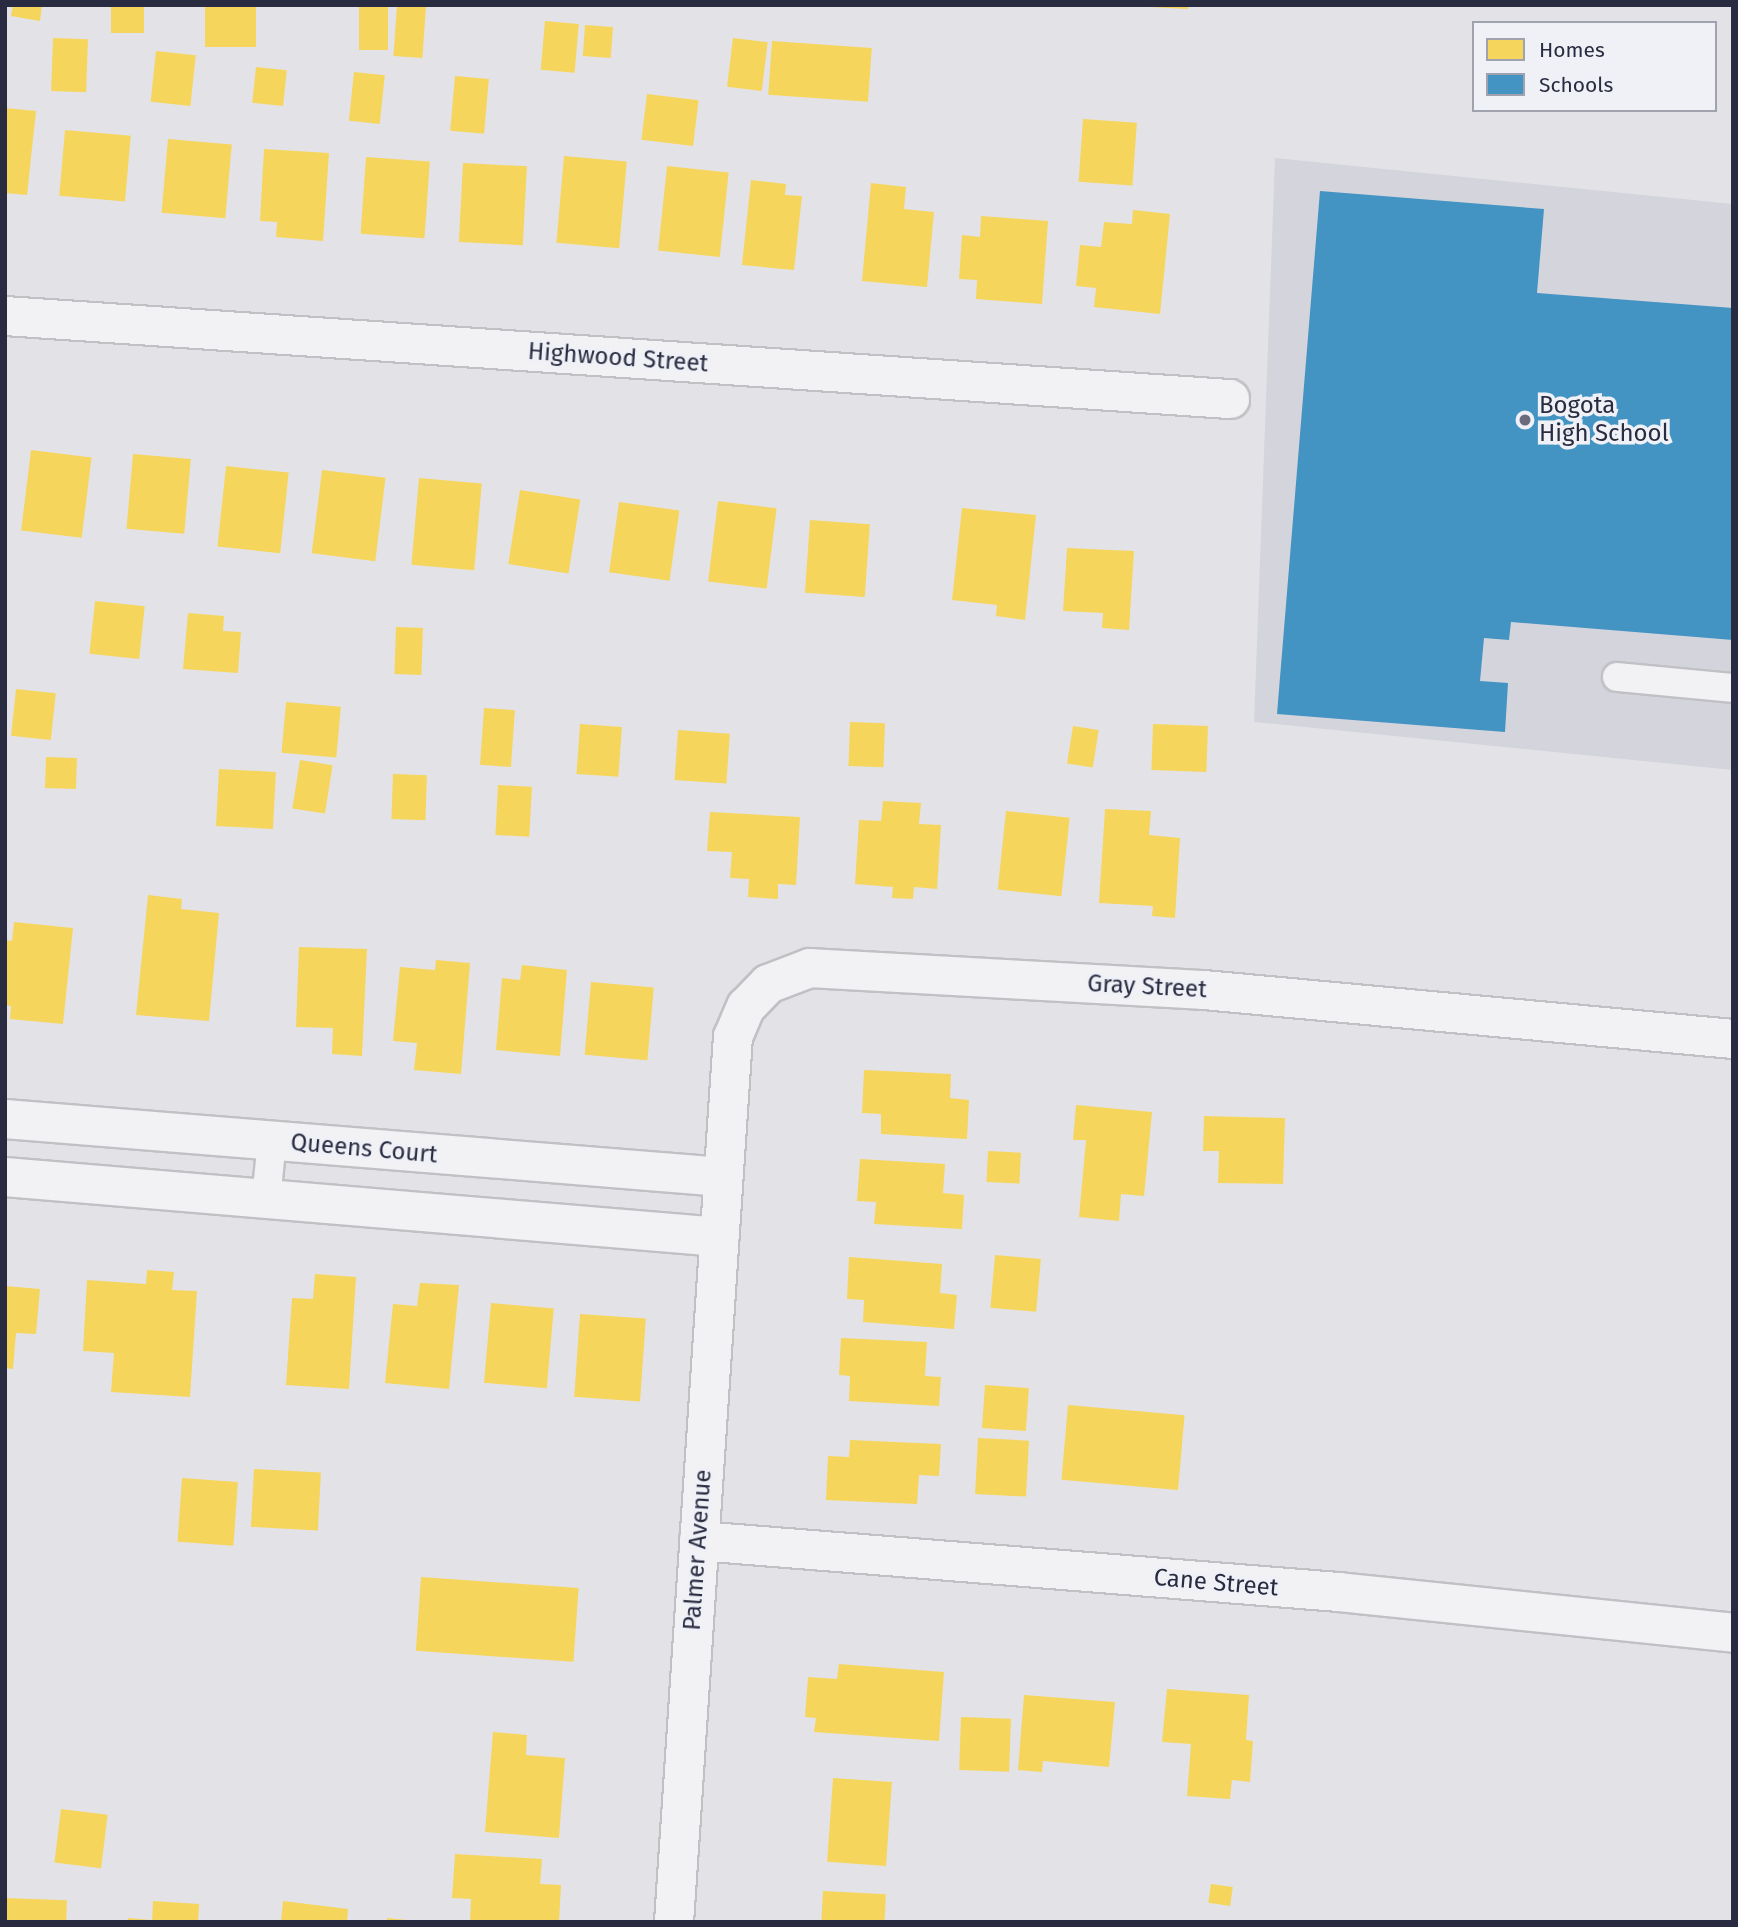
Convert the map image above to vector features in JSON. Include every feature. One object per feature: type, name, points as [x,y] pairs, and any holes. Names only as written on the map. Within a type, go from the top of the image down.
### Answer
[{"type":"street","name":"Highwood Street","points":[[5,316],[1230,399]]},
{"type":"street","name":"Gray Street","points":[[723,1177],[733,1037],[746,1007],[768,984],[810,968],[1284,995],[1733,1039]]},
{"type":"street","name":"Queens Court","points":[[5,1119],[723,1177]]},
{"type":"street","points":[[5,1177],[719,1237]]},
{"type":"street","name":"Palmer Avenue","points":[[674,1922],[723,1177]]},
{"type":"street","name":"Cane Street","points":[[699,1541],[1339,1592],[1733,1633]]},
{"type":"lane","points":[[1617,677],[1733,688]]},
{"type":"lane","points":[[266,1199],[272,1141]]},
{"type":"shaded area","points":[[1275,158],[1733,204],[1733,770],[1254,722]]},
{"type":"building: Homes","points":[[13,5],[42,5],[40,21],[11,16]]},
{"type":"building: Homes","points":[[111,5],[144,5],[144,33],[111,33]]},
{"type":"building: Homes","points":[[205,5],[256,5],[256,47],[205,47]]},
{"type":"building: Homes","points":[[359,5],[388,5],[388,50],[359,50]]},
{"type":"building: Homes","points":[[397,5],[426,7],[422,58],[393,56]]},
{"type":"building: Homes","points":[[1188,5],[1188,9],[1149,7]]},
{"type":"building: Homes","points":[[545,21],[579,24],[575,73],[541,70]]},
{"type":"building: Homes","points":[[585,25],[613,27],[611,58],[583,56]]},
{"type":"building: Homes","points":[[53,38],[88,39],[86,92],[51,91]]},
{"type":"building: Homes","points":[[733,38],[768,42],[762,91],[727,87]]},
{"type":"building: Homes","points":[[772,41],[872,48],[868,102],[768,95]]},
{"type":"building: Homes","points":[[156,51],[196,55],[190,106],[151,102]]},
{"type":"building: Homes","points":[[256,67],[287,70],[283,106],[252,103]]},
{"type":"building: Homes","points":[[354,72],[385,75],[380,124],[349,121]]},
{"type":"building: Homes","points":[[455,76],[489,79],[484,134],[450,131]]},
{"type":"building: Homes","points":[[647,94],[699,100],[693,146],[641,140]]},
{"type":"building: Homes","points":[[5,108],[36,111],[27,195],[5,193]]},
{"type":"building: Homes","points":[[1083,119],[1137,123],[1132,186],[1079,182]]},
{"type":"building: Homes","points":[[65,130],[131,136],[125,202],[59,196]]},
{"type":"building: Homes","points":[[168,139],[232,145],[225,218],[162,213]]},
{"type":"building: Homes","points":[[264,149],[329,153],[323,241],[276,237],[277,222],[260,221]]},
{"type":"building: Homes","points":[[564,156],[627,161],[619,248],[556,243]]},
{"type":"building: Homes","points":[[366,157],[430,161],[424,238],[361,234]]},
{"type":"building: Homes","points":[[463,163],[527,166],[523,245],[459,242]]},
{"type":"building: Homes","points":[[667,166],[729,172],[720,257],[658,251]]},
{"type":"building: Homes","points":[[751,180],[786,184],[785,195],[802,196],[794,270],[742,265]]},
{"type":"building: Homes","points":[[871,183],[906,187],[904,209],[934,212],[927,287],[862,281]]},
{"type":"building: Homes","points":[[1133,210],[1170,214],[1160,314],[1094,307],[1096,288],[1076,286],[1080,245],[1101,247],[1104,222],[1132,224]]},
{"type":"building: Homes","points":[[981,216],[1048,221],[1042,304],[976,299],[977,280],[959,279],[962,235],[980,237]]},
{"type":"building: Homes","points":[[31,450],[92,457],[82,538],[21,530]]},
{"type":"building: Homes","points":[[133,454],[191,459],[184,534],[126,529]]},
{"type":"building: Homes","points":[[226,466],[289,473],[280,553],[218,547]]},
{"type":"building: Homes","points":[[322,470],[386,478],[375,561],[312,553]]},
{"type":"building: Homes","points":[[419,478],[482,483],[474,570],[411,565]]},
{"type":"building: Homes","points":[[520,490],[580,500],[569,574],[508,564]]},
{"type":"building: Homes","points":[[718,501],[777,508],[767,589],[708,581]]},
{"type":"building: Homes","points":[[619,502],[679,510],[670,581],[609,572]]},
{"type":"building: Homes","points":[[962,508],[1036,515],[1025,620],[996,616],[997,605],[952,600]]},
{"type":"building: Homes","points":[[810,520],[870,524],[865,597],[805,593]]},
{"type":"building: Homes","points":[[1067,548],[1134,551],[1129,630],[1102,628],[1103,613],[1063,611]]},
{"type":"building: Homes","points":[[95,601],[145,606],[139,659],[89,654]]},
{"type":"building: Homes","points":[[188,613],[224,616],[223,631],[241,632],[238,673],[183,669]]},
{"type":"building: Homes","points":[[396,627],[423,628],[421,675],[394,674]]},
{"type":"building: Homes","points":[[16,689],[56,693],[51,740],[11,736]]},
{"type":"building: Homes","points":[[286,702],[341,707],[336,758],[282,753]]},
{"type":"building: Homes","points":[[484,708],[515,710],[511,767],[480,765]]},
{"type":"building: Homes","points":[[850,722],[885,723],[883,767],[848,766]]},
{"type":"building: Homes","points":[[580,724],[622,727],[618,777],[577,774]]},
{"type":"building: Homes","points":[[1153,724],[1208,726],[1206,772],[1151,770]]},
{"type":"building: Homes","points":[[1073,726],[1099,730],[1093,768],[1067,764]]},
{"type":"building: Homes","points":[[678,730],[730,734],[726,784],[675,780]]},
{"type":"building: Homes","points":[[46,757],[77,758],[76,789],[45,788]]},
{"type":"building: Homes","points":[[300,760],[333,765],[325,814],[292,808]]},
{"type":"building: Homes","points":[[219,769],[276,772],[273,829],[216,826]]},
{"type":"building: Homes","points":[[393,774],[427,775],[425,820],[391,819]]},
{"type":"building: Homes","points":[[498,785],[532,787],[529,837],[495,835]]},
{"type":"building: Homes","points":[[883,801],[921,803],[919,824],[941,825],[937,889],[914,887],[913,899],[892,898],[893,887],[855,884],[859,820],[881,821]]},
{"type":"building: Homes","points":[[1105,809],[1151,811],[1149,835],[1180,838],[1175,918],[1152,916],[1153,906],[1099,903]]},
{"type":"building: Homes","points":[[1006,811],[1070,818],[1061,896],[998,890]]},
{"type":"building: Homes","points":[[710,812],[800,817],[796,885],[778,884],[778,899],[748,897],[749,879],[730,878],[732,852],[707,851]]},
{"type":"building: Homes","points":[[148,895],[182,899],[181,909],[219,913],[209,1021],[136,1015]]},
{"type":"building: Homes","points":[[14,922],[73,928],[63,1024],[10,1019],[11,1006],[5,1005],[5,940],[12,941]]},
{"type":"building: Homes","points":[[299,947],[367,949],[362,1056],[332,1054],[333,1028],[296,1027]]},
{"type":"building: Homes","points":[[436,960],[470,963],[461,1074],[414,1070],[417,1043],[393,1041],[400,967],[435,970]]},
{"type":"building: Homes","points":[[522,965],[567,970],[560,1056],[496,1050],[502,978],[520,980]]},
{"type":"building: Homes","points":[[591,982],[654,987],[647,1060],[585,1055]]},
{"type":"building: Homes","points":[[864,1070],[951,1074],[950,1098],[969,1100],[967,1139],[881,1134],[881,1114],[862,1113]]},
{"type":"building: Homes","points":[[1076,1105],[1152,1112],[1144,1196],[1121,1194],[1119,1221],[1079,1217],[1086,1140],[1073,1140]]},
{"type":"building: Homes","points":[[1204,1116],[1285,1118],[1283,1184],[1218,1183],[1219,1151],[1203,1151]]},
{"type":"building: Homes","points":[[988,1151],[1021,1153],[1019,1184],[986,1182]]},
{"type":"building: Homes","points":[[860,1159],[945,1164],[943,1193],[964,1195],[962,1229],[874,1224],[876,1202],[857,1201]]},
{"type":"building: Homes","points":[[995,1255],[1041,1259],[1036,1312],[990,1308]]},
{"type":"building: Homes","points":[[849,1257],[942,1264],[940,1293],[957,1295],[954,1329],[863,1322],[864,1300],[847,1299]]},
{"type":"building: Homes","points":[[147,1270],[174,1272],[172,1290],[197,1291],[190,1397],[111,1392],[114,1353],[83,1351],[87,1280],[146,1284]]},
{"type":"building: Homes","points":[[315,1274],[356,1277],[349,1389],[286,1385],[292,1298],[313,1299]]},
{"type":"building: Homes","points":[[420,1283],[459,1285],[449,1389],[385,1383],[393,1304],[417,1306]]},
{"type":"building: Homes","points":[[5,1286],[40,1289],[36,1334],[16,1333],[13,1369],[5,1368]]},
{"type":"building: Homes","points":[[491,1303],[554,1308],[547,1388],[484,1383]]},
{"type":"building: Homes","points":[[580,1314],[646,1319],[640,1401],[574,1397]]},
{"type":"building: Homes","points":[[841,1338],[927,1342],[925,1376],[941,1377],[939,1406],[849,1401],[850,1376],[839,1375]]},
{"type":"building: Homes","points":[[985,1385],[1029,1388],[1026,1431],[982,1428]]},
{"type":"building: Homes","points":[[1068,1405],[1185,1415],[1178,1490],[1061,1480]]},
{"type":"building: Homes","points":[[978,1438],[1029,1441],[1026,1497],[975,1494]]},
{"type":"building: Homes","points":[[850,1440],[941,1444],[939,1476],[919,1475],[917,1504],[826,1500],[828,1456],[849,1457]]},
{"type":"building: Homes","points":[[254,1469],[321,1473],[318,1530],[251,1527]]},
{"type":"building: Homes","points":[[182,1478],[238,1482],[233,1546],[178,1542]]},
{"type":"building: Homes","points":[[421,1577],[579,1588],[573,1662],[416,1651]]},
{"type":"building: Homes","points":[[839,1664],[944,1672],[939,1741],[814,1732],[816,1718],[805,1717],[808,1677],[837,1679]]},
{"type":"building: Homes","points":[[1167,1689],[1249,1695],[1246,1740],[1253,1741],[1250,1782],[1232,1780],[1230,1799],[1187,1796],[1191,1744],[1162,1742]]},
{"type":"building: Homes","points":[[1024,1695],[1115,1702],[1109,1767],[1043,1761],[1042,1772],[1018,1770]]},
{"type":"building: Homes","points":[[961,1717],[1011,1719],[1009,1772],[959,1770]]},
{"type":"building: Homes","points":[[493,1732],[527,1735],[526,1755],[565,1758],[559,1838],[485,1832]]},
{"type":"building: Homes","points":[[833,1778],[892,1782],[886,1866],[827,1862]]},
{"type":"building: Homes","points":[[61,1809],[108,1815],[101,1868],[54,1863]]},
{"type":"building: Homes","points":[[455,1854],[542,1859],[540,1884],[561,1885],[559,1922],[470,1922],[471,1899],[452,1898]]},
{"type":"building: Homes","points":[[1211,1884],[1233,1887],[1230,1906],[1208,1903]]},
{"type":"building: Homes","points":[[823,1891],[886,1894],[884,1922],[821,1922]]},
{"type":"building: Homes","points":[[5,1898],[67,1900],[66,1922],[5,1922]]},
{"type":"building: Homes","points":[[153,1901],[199,1904],[198,1922],[152,1922]]},
{"type":"building: Homes","points":[[283,1901],[348,1909],[347,1922],[281,1922]]},
{"type":"building: Homes","points":[[128,1918],[151,1920],[151,1922],[127,1922]]},
{"type":"building: Homes","points":[[387,1918],[407,1920],[407,1922],[387,1922]]},
{"type":"building: Schools","points":[[1320,191],[1544,209],[1537,293],[1733,308],[1733,640],[1511,622],[1509,640],[1484,638],[1480,681],[1508,683],[1505,732],[1277,714]]},
{"type":"place","name":"Bogota High School","points":[[1525,420]]}]
